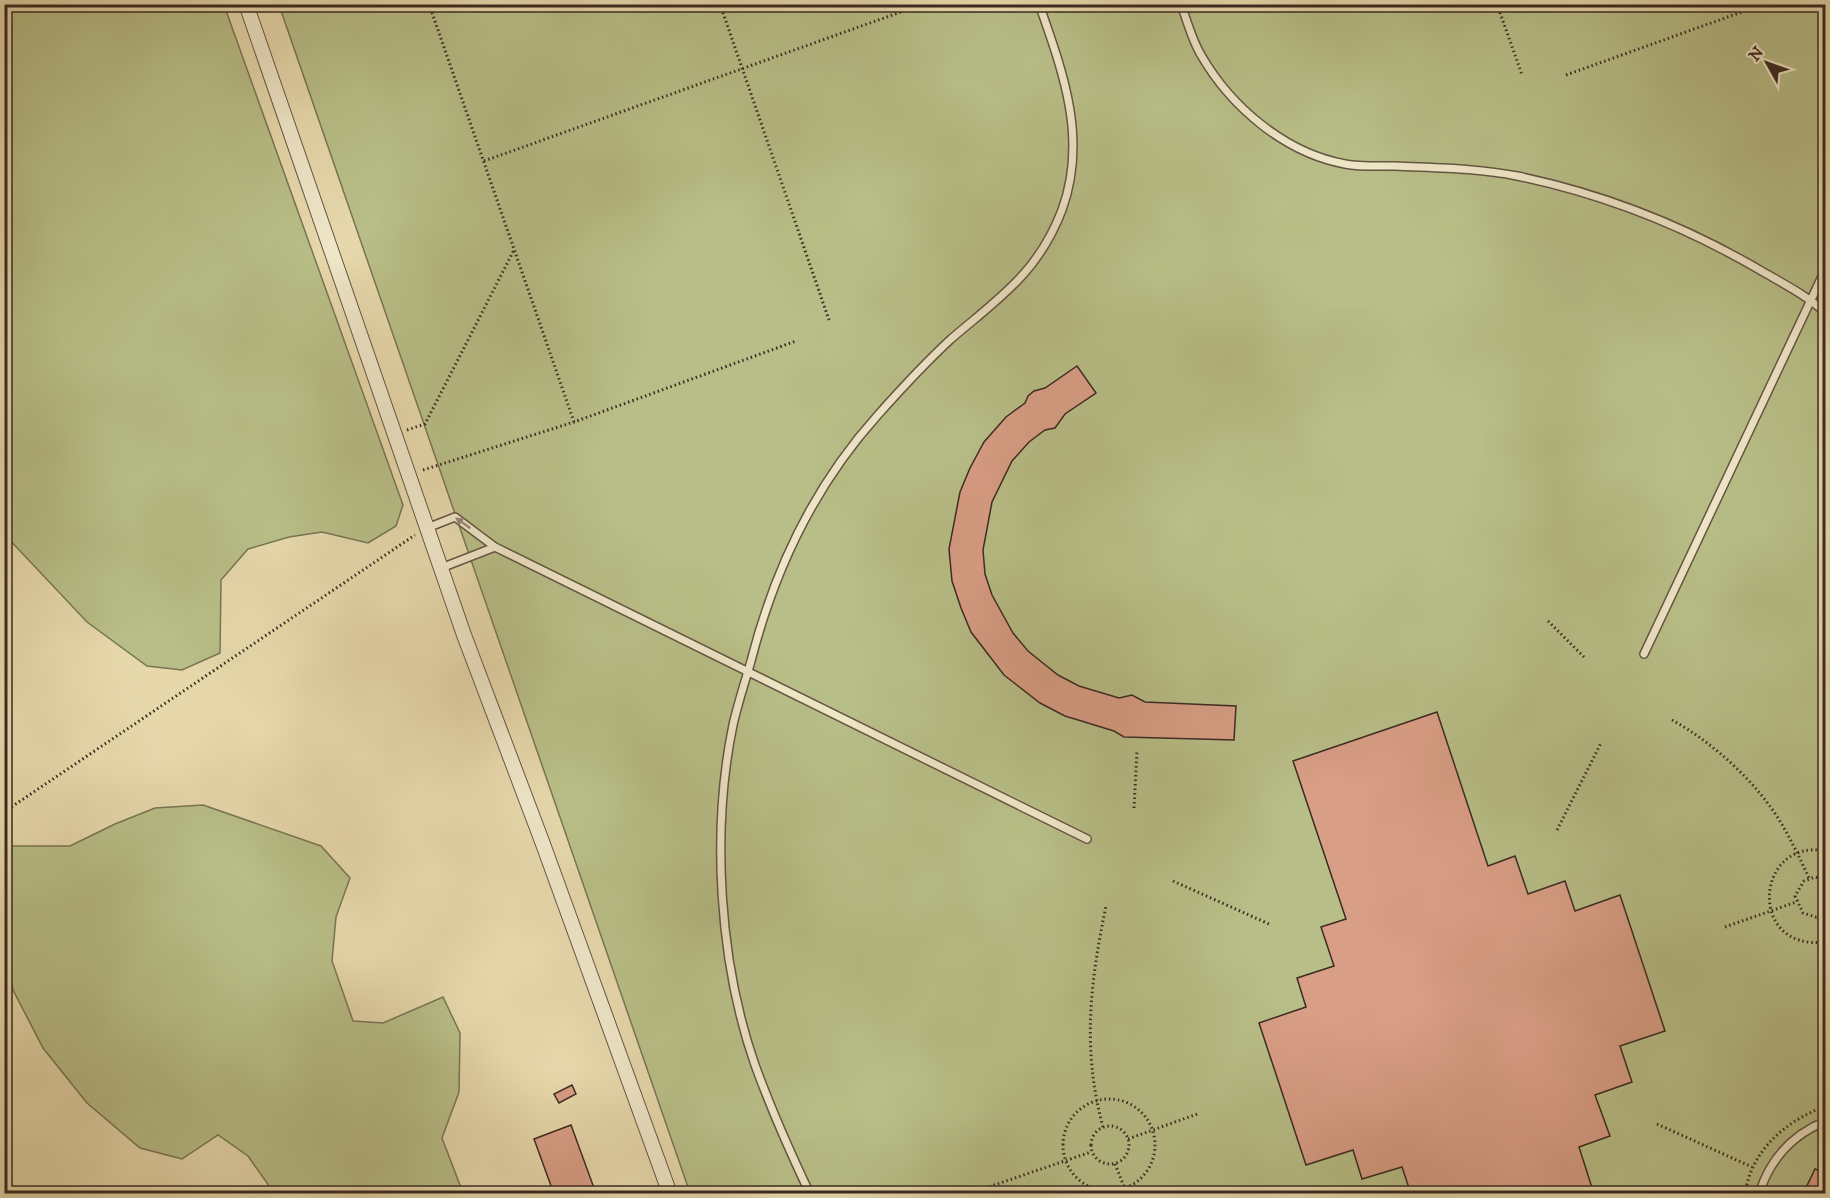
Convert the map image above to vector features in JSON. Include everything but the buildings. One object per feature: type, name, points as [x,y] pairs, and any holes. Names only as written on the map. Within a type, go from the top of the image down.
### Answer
[{"type":"street","points":[[246,4],[441,568],[670,1194]]},
{"type":"lane","points":[[810,1194],[780,1131],[754,1062],[733,977],[722,880],[722,801],[733,726],[776,581],[796,537],[832,474],[875,418],[920,369],[1019,281],[1046,245],[1062,210],[1071,176],[1074,138],[1071,106],[1063,73],[1039,4]]},
{"type":"lane","points":[[1181,4],[1200,54],[1228,92],[1270,132],[1315,155],[1346,164],[1448,168],[1515,176],[1582,192],[1650,217],[1730,252],[1811,300],[1826,312]]},
{"type":"lane","points":[[1644,654],[1826,268]]},
{"type":"lane","points":[[427,528],[456,517],[495,547],[1088,839]]},
{"type":"lane","points":[[441,568],[495,547]]},
{"type":"lane","points":[[1759,1194],[1765,1174],[1776,1157],[1800,1134],[1826,1121]]},
{"type":"path","points":[[429,4],[574,422]]},
{"type":"path","points":[[720,4],[830,320]]},
{"type":"path","points":[[484,161],[923,4]]},
{"type":"path","points":[[1497,4],[1522,75]]},
{"type":"path","points":[[1566,75],[1764,4]]},
{"type":"path","points":[[394,434],[425,424],[514,250]]},
{"type":"path","points":[[408,475],[574,422],[796,341]]},
{"type":"path","points":[[4,812],[427,528]]},
{"type":"path","points":[[1548,621],[1586,659]]},
{"type":"path","points":[[1672,720],[1722,757],[1757,791],[1784,827],[1809,878]]},
{"type":"path","points":[[1557,830],[1601,743]]},
{"type":"path","points":[[1134,808],[1137,751]]},
{"type":"path","points":[[1826,851],[1809,850],[1785,861],[1770,884],[1770,911],[1777,924],[1787,935],[1806,942],[1826,942]]},
{"type":"path","points":[[1826,880],[1809,878],[1796,890],[1796,902],[1803,913],[1809,916],[1824,915],[1826,932]]},
{"type":"path","points":[[1173,882],[1269,924]]},
{"type":"path","points":[[1725,927],[1796,902]]},
{"type":"path","points":[[1103,1127],[1096,1101],[1089,1040],[1090,997],[1106,906]]},
{"type":"path","points":[[1107,1099],[1131,1104],[1148,1119],[1153,1130],[1156,1142],[1151,1165],[1144,1175],[1125,1189],[1113,1191],[1090,1187],[1072,1172],[1066,1161],[1064,1137],[1068,1125],[1075,1114],[1096,1101],[1107,1099]]},
{"type":"path","points":[[1128,1139],[1200,1113]]},
{"type":"path","points":[[1657,1124],[1752,1167]]},
{"type":"path","points":[[1103,1127],[1121,1129],[1128,1139],[1125,1157],[1115,1164],[1098,1161],[1091,1152],[1091,1140],[1103,1127]]},
{"type":"path","points":[[968,1194],[1091,1152]]},
{"type":"path","points":[[1115,1164],[1127,1194]]},
{"type":"green space","points":[[5,4],[224,5],[403,505],[396,526],[368,543],[322,532],[289,537],[248,549],[221,580],[220,653],[182,670],[147,666],[87,622],[5,535]]},
{"type":"green space","points":[[279,5],[1825,5],[1825,1193],[690,1193]]},
{"type":"green space","points":[[203,805],[321,846],[350,878],[336,917],[332,961],[353,1021],[383,1023],[443,997],[460,1033],[459,1092],[442,1138],[463,1193],[274,1193],[248,1156],[218,1135],[182,1159],[140,1148],[87,1103],[43,1048],[13,990],[5,942],[5,846],[70,846],[155,808]]}]
